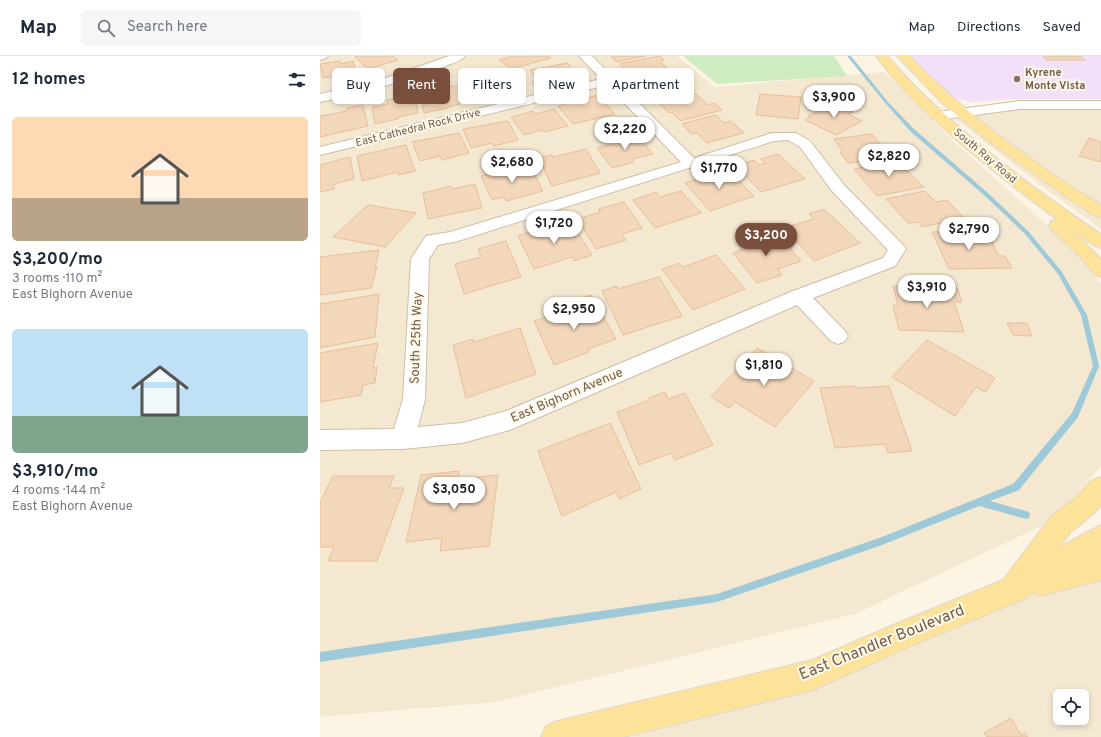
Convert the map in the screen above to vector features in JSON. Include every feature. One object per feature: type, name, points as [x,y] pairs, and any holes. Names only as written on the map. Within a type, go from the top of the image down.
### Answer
[{"type":"main road","name":"South Ray Road","points":[[882,56],[898,77],[936,116],[1038,200],[1101,242]]},
{"type":"main road","name":"South Ray Road","points":[[903,56],[961,112],[1034,168],[1101,212]]},
{"type":"main road","points":[[1038,200],[1057,225],[1086,253],[1101,271]]},
{"type":"main road","points":[[1012,590],[1061,524],[1084,506],[1101,488]]},
{"type":"main road","name":"East Chandler Boulevard","points":[[563,736],[813,675],[903,635],[1012,590],[1101,538]]},
{"type":"main road","points":[[1012,590],[1101,566]]},
{"type":"street","points":[[320,98],[362,89],[414,73],[459,56]]},
{"type":"street","points":[[585,56],[597,68]]},
{"type":"street","name":"East Cathedral Rock Drive","points":[[320,151],[597,84]]},
{"type":"street","points":[[632,104],[691,163]]},
{"type":"street","points":[[936,116],[1019,105],[1101,105]]},
{"type":"street","name":"East Bighorn Avenue","points":[[320,440],[403,439],[462,433],[510,420],[800,296],[889,262],[897,249],[838,188],[805,144],[790,136],[772,137],[691,163]]},
{"type":"street","name":"South 25th Way","points":[[403,439],[414,399],[420,260],[432,240],[452,237],[691,163]]},
{"type":"street","points":[[800,296],[838,336]]},
{"type":"shaded area","points":[[320,56],[677,56],[692,68],[597,68],[597,104],[694,104],[694,70],[715,87],[884,72],[949,137],[1070,246],[1101,284],[1101,466],[1052,521],[855,614],[496,702],[320,717]]},
{"type":"shaded area","name":"Kyrene Monte Vista","points":[[911,56],[1101,56],[1101,99],[1015,99],[972,102],[961,100],[955,98],[941,86]]},
{"type":"shaded area","points":[[1101,105],[1101,229],[1039,184],[949,114],[984,109]]},
{"type":"shaded area","points":[[1101,543],[1101,737],[557,737],[813,675]]},
{"type":"green space","points":[[683,56],[834,56],[847,76],[717,84]]},
{"type":"building","points":[[393,56],[398,60],[367,68],[355,57]]},
{"type":"building","points":[[513,56],[549,56],[551,58],[515,68],[510,68],[499,60]]},
{"type":"building","points":[[611,56],[646,56],[616,62]]},
{"type":"building","points":[[660,56],[664,60],[660,61],[667,68],[624,68],[620,64]]},
{"type":"building","points":[[1043,56],[1081,56],[1085,60],[1046,60]]},
{"type":"building","points":[[340,61],[341,64],[353,61],[355,68],[332,68],[332,77],[323,78],[320,64]]},
{"type":"building","points":[[568,63],[571,68],[541,68]]},
{"type":"building","points":[[534,69],[534,77],[530,70]]},
{"type":"building","points":[[458,85],[458,104],[460,104],[424,113],[422,104],[450,104],[450,87]]},
{"type":"building","points":[[694,94],[696,94],[708,105],[715,103],[722,110],[680,121],[672,112],[669,113],[660,104],[694,104]]},
{"type":"building","points":[[760,94],[801,97],[798,119],[756,115]]},
{"type":"building","points":[[597,95],[597,104],[606,104],[615,114],[573,124],[558,106],[565,104],[589,104],[589,97]]},
{"type":"building","points":[[393,99],[393,104],[416,104],[418,113],[375,124],[372,107],[388,104],[387,100]]},
{"type":"building","points":[[834,103],[853,112],[848,114],[862,121],[836,135],[805,120],[811,117],[808,116]]},
{"type":"building","points":[[363,105],[368,126],[320,137],[320,116],[347,111],[347,108]]},
{"type":"building","points":[[554,109],[568,126],[544,132],[542,130],[524,135],[511,117],[533,111],[535,114]]},
{"type":"building","points":[[716,115],[724,123],[731,121],[744,133],[707,143],[697,133],[691,134],[682,124]]},
{"type":"building","points":[[508,121],[518,140],[493,146],[492,143],[471,148],[463,129]]},
{"type":"building","points":[[459,133],[469,153],[442,160],[440,156],[420,161],[412,142]]},
{"type":"building","points":[[636,133],[653,154],[632,159],[634,162],[612,168],[597,148],[615,144],[612,140]]},
{"type":"building","points":[[872,134],[882,146],[878,146],[887,158],[848,163],[840,152],[843,152],[834,139]]},
{"type":"building","points":[[1089,138],[1101,142],[1101,162],[1079,156]]},
{"type":"building","points":[[406,145],[415,171],[398,175],[398,172],[362,181],[357,156]]},
{"type":"building","points":[[586,149],[600,173],[552,186],[539,158],[552,155],[553,157]]},
{"type":"building","points":[[778,154],[805,179],[761,192],[736,166],[754,160],[759,165],[765,163],[761,159]]},
{"type":"building","points":[[350,157],[354,179],[334,184],[334,189],[320,192],[320,165]]},
{"type":"building","points":[[913,158],[918,163],[910,165],[905,160]]},
{"type":"building","points":[[902,160],[909,167],[904,168],[924,187],[877,196],[854,169]]},
{"type":"building","points":[[531,168],[543,191],[506,201],[504,197],[492,200],[481,176],[509,169],[510,173]]},
{"type":"building","points":[[728,170],[754,196],[710,211],[685,183]]},
{"type":"building","points":[[475,184],[482,208],[428,219],[423,193],[451,186],[452,189]]},
{"type":"building","points":[[681,191],[701,213],[655,228],[633,200],[656,192],[660,197]]},
{"type":"building","points":[[925,191],[936,202],[947,200],[964,218],[922,227],[917,222],[908,223],[886,199]]},
{"type":"building","points":[[624,202],[642,228],[622,234],[626,240],[596,249],[578,219],[600,212],[599,209]]},
{"type":"building","points":[[368,205],[416,213],[385,247],[333,237]]},
{"type":"building","points":[[824,209],[860,243],[814,261],[784,228],[814,219],[809,214]]},
{"type":"building","points":[[570,220],[592,255],[574,261],[572,257],[534,269],[518,236]]},
{"type":"building","points":[[775,231],[801,261],[778,269],[782,275],[757,283],[733,253],[751,246],[746,240]]},
{"type":"building","points":[[986,231],[999,256],[1005,256],[1012,268],[949,269],[932,232]]},
{"type":"building","points":[[506,241],[521,277],[464,294],[455,264],[481,257],[478,249]]},
{"type":"building","points":[[379,250],[375,267],[377,267],[371,288],[320,295],[320,257]]},
{"type":"building","points":[[716,255],[745,289],[693,310],[662,269],[680,263],[683,267]]},
{"type":"building","points":[[659,277],[682,316],[623,335],[602,291],[617,286],[618,289]]},
{"type":"building","points":[[893,286],[957,288],[962,302],[954,302],[964,332],[899,330],[893,305],[898,306]]},
{"type":"building","points":[[379,294],[375,337],[320,348],[320,304]]},
{"type":"building","points":[[591,295],[616,339],[588,349],[589,352],[554,365],[534,321],[574,308],[571,302]]},
{"type":"building","points":[[1007,323],[1027,323],[1032,336],[1013,335]]},
{"type":"building","points":[[520,328],[536,374],[466,398],[453,345],[473,339],[474,342]]},
{"type":"building","points":[[927,340],[995,378],[985,392],[976,387],[955,416],[892,377]]},
{"type":"building","points":[[378,343],[373,368],[377,367],[375,383],[363,385],[361,395],[320,402],[320,353]]},
{"type":"building","points":[[757,348],[814,381],[775,427],[735,402],[729,408],[711,397]]},
{"type":"building","points":[[856,386],[857,388],[889,386],[912,451],[888,453],[885,444],[835,448],[820,388]]},
{"type":"building","points":[[665,392],[668,399],[685,393],[713,445],[675,460],[671,453],[639,465],[617,412],[650,400],[649,398]]},
{"type":"building","points":[[610,423],[641,489],[619,499],[616,492],[562,516],[538,451]]},
{"type":"building","points":[[459,471],[458,479],[498,475],[489,546],[440,551],[442,538],[406,542],[421,475]]},
{"type":"building","points":[[333,476],[394,476],[389,488],[404,488],[377,561],[328,561],[334,547],[320,547],[320,503]]},
{"type":"building","points":[[1011,718],[1021,735],[1025,733],[1028,737],[987,737],[984,733]]},
{"type":"waterway","points":[[320,657],[717,598],[882,541],[1016,487],[1075,415],[1096,366],[1084,315],[1060,273],[1027,233],[986,194],[912,130],[887,103],[849,56]]},
{"type":"waterway","points":[[979,502],[1026,515]]},
{"type":"place","name":"Kyrene Monte Vista","points":[[1017,79]]}]
